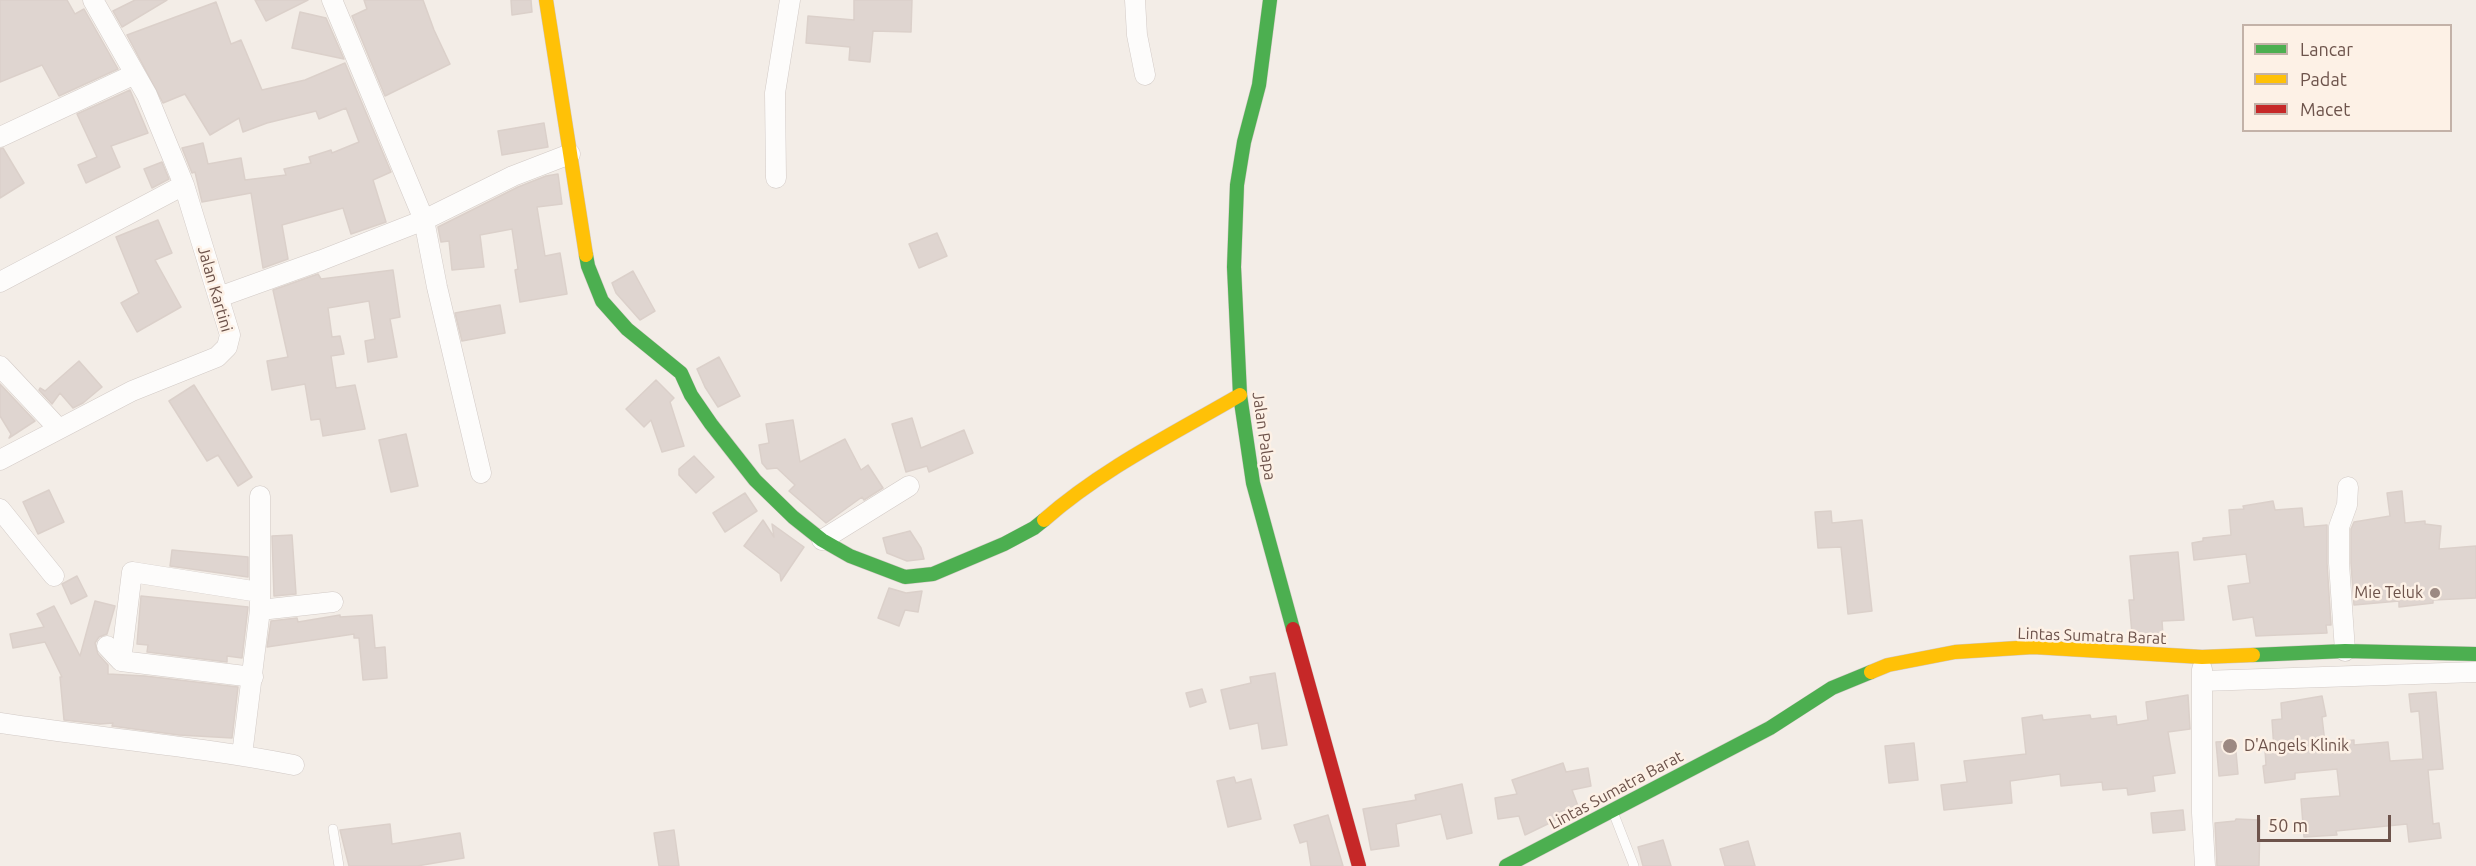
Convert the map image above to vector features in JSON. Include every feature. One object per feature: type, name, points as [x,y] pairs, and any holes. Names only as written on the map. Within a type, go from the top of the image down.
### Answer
[{"type":"main road","points":[[546,0],[588,266],[602,301],[627,329],[681,373],[704,415],[755,480],[793,517],[822,540],[850,556],[905,577],[933,574],[1004,544],[1034,528],[1069,498],[1240,395]]},
{"type":"main road","name":"Jalan Palapa","points":[[1270,0],[1259,85],[1244,142],[1237,185],[1234,267],[1240,395],[1253,483],[1359,866]]},
{"type":"main road","name":"Lintas Sumatra Barat","points":[[1506,866],[1770,728],[1832,688],[1888,665],[1955,652],[2033,647],[2202,657],[2345,651],[2476,654]]},
{"type":"street","name":"Jalan Kartini","points":[[0,460],[132,391],[217,357],[227,347],[230,335],[184,185],[147,95],[93,0]]},
{"type":"street","points":[[332,0],[424,220],[437,287],[481,473]]},
{"type":"street","points":[[776,178],[775,93],[790,0]]},
{"type":"street","points":[[1136,0],[1137,34],[1145,75]]},
{"type":"street","points":[[0,137],[135,74]]},
{"type":"street","points":[[219,297],[424,220],[513,176],[570,154]]},
{"type":"street","points":[[0,282],[184,185]]},
{"type":"street","points":[[0,366],[60,429]]},
{"type":"street","points":[[822,540],[909,486]]},
{"type":"street","points":[[2345,651],[2339,527],[2347,505],[2348,487]]},
{"type":"street","points":[[242,755],[253,677],[260,601],[260,496]]},
{"type":"street","points":[[0,509],[54,576]]},
{"type":"street","points":[[121,661],[132,572],[260,601],[333,602]]},
{"type":"street","points":[[107,646],[121,661],[253,677]]},
{"type":"street","points":[[2202,657],[2202,813],[2205,866]]},
{"type":"street","points":[[2202,681],[2476,672]]},
{"type":"street","points":[[0,723],[103,739],[242,755],[294,765]]},
{"type":"lane","points":[[1613,812],[1634,866]]},
{"type":"lane","points":[[333,829],[339,866]]},
{"type":"building","points":[[0,0],[67,0],[75,14],[84,9],[118,69],[59,96],[42,65],[0,82]]},
{"type":"building","points":[[135,0],[167,0],[122,27],[113,11]]},
{"type":"building","points":[[255,0],[308,0],[266,21]]},
{"type":"building","points":[[364,0],[423,0],[450,64],[385,96],[352,16],[367,9]]},
{"type":"building","points":[[511,0],[531,0],[532,12],[512,15]]},
{"type":"building","points":[[854,0],[912,0],[911,32],[873,31],[870,62],[849,60],[850,47],[806,43],[808,16],[854,20]]},
{"type":"building","points":[[216,2],[231,44],[241,40],[262,90],[305,80],[345,63],[391,172],[373,180],[386,222],[351,234],[343,208],[282,225],[288,259],[263,268],[251,193],[202,202],[195,172],[192,173],[182,148],[203,143],[208,164],[241,158],[245,180],[286,175],[284,169],[311,163],[309,157],[331,150],[332,153],[359,142],[346,108],[319,119],[316,111],[267,123],[243,132],[239,118],[210,135],[185,94],[163,103],[127,35]]},
{"type":"building","points":[[300,12],[326,18],[344,59],[292,48]]},
{"type":"building","points":[[130,90],[148,133],[111,146],[120,167],[86,183],[78,165],[97,157],[77,114]]},
{"type":"building","points":[[544,123],[548,147],[502,155],[498,131]]},
{"type":"building","points":[[3,148],[24,183],[0,198],[0,149]]},
{"type":"building","points":[[162,162],[169,179],[152,188],[144,169]]},
{"type":"building","points":[[558,174],[562,204],[537,207],[545,256],[560,253],[567,294],[520,302],[512,229],[480,235],[484,267],[452,270],[449,241],[441,242],[438,227],[518,187],[546,176]]},
{"type":"building","points":[[158,220],[172,253],[155,260],[181,307],[137,332],[121,303],[139,293],[116,237]]},
{"type":"building","points":[[937,233],[947,256],[919,268],[909,244]]},
{"type":"building","points":[[393,270],[400,317],[390,319],[397,357],[368,362],[365,341],[375,339],[369,301],[328,308],[332,337],[340,336],[344,354],[331,356],[336,388],[355,385],[365,429],[323,436],[320,419],[311,420],[305,384],[272,390],[267,361],[288,357],[273,290],[318,274],[321,279]]},
{"type":"building","points":[[633,271],[655,311],[640,320],[616,293],[612,283]]},
{"type":"building","points":[[500,305],[505,333],[462,341],[455,313]]},
{"type":"building","points":[[719,357],[740,396],[718,407],[697,369]]},
{"type":"building","points":[[79,361],[102,387],[83,403],[73,408],[60,393],[52,404],[39,390],[40,388],[45,391]]},
{"type":"building","points":[[656,380],[674,398],[670,402],[684,446],[662,452],[651,420],[644,427],[626,409]]},
{"type":"building","points":[[0,384],[35,421],[9,438],[11,434],[0,416]]},
{"type":"building","points":[[194,385],[252,477],[238,486],[218,455],[207,461],[169,401]]},
{"type":"building","points":[[912,418],[921,448],[964,430],[973,453],[929,472],[927,466],[906,472],[892,424]]},
{"type":"building","points":[[793,420],[800,462],[845,439],[861,470],[868,465],[883,488],[864,500],[862,497],[826,523],[789,491],[795,485],[777,468],[767,469],[762,463],[759,445],[769,443],[766,424]]},
{"type":"building","points":[[406,434],[418,486],[391,492],[379,440]]},
{"type":"building","points":[[694,456],[714,477],[696,493],[679,475],[679,469]]},
{"type":"building","points":[[49,490],[64,522],[38,534],[23,502]]},
{"type":"building","points":[[2402,491],[2405,523],[2425,521],[2425,524],[2441,526],[2439,549],[2476,546],[2476,598],[2433,600],[2433,603],[2399,607],[2399,601],[2354,605],[2351,529],[2354,522],[2390,516],[2387,493]]},
{"type":"building","points":[[745,493],[757,511],[725,532],[713,513]]},
{"type":"building","points":[[2273,501],[2275,510],[2302,508],[2304,527],[2327,525],[2331,625],[2326,625],[2327,633],[2256,636],[2253,617],[2233,620],[2228,586],[2250,583],[2246,554],[2194,560],[2192,543],[2203,541],[2203,538],[2231,535],[2229,510],[2244,509],[2243,506]]},
{"type":"building","points":[[1831,511],[1832,523],[1862,520],[1872,611],[1848,614],[1841,547],[1818,548],[1815,512]]},
{"type":"building","points":[[763,520],[774,537],[772,524],[804,547],[781,581],[780,574],[744,546]]},
{"type":"building","points":[[910,531],[921,548],[924,559],[907,561],[887,553],[883,538]]},
{"type":"building","points":[[292,535],[296,594],[274,596],[272,536]]},
{"type":"building","points":[[172,550],[248,557],[248,577],[170,566]]},
{"type":"building","points":[[2178,552],[2184,620],[2162,621],[2163,636],[2132,634],[2129,600],[2134,600],[2130,556]]},
{"type":"building","points":[[77,576],[87,596],[71,604],[62,584]]},
{"type":"building","points":[[889,588],[906,593],[922,591],[918,612],[905,610],[899,626],[878,618]]},
{"type":"building","points":[[141,596],[248,607],[242,658],[227,656],[227,662],[147,652],[148,645],[137,644]]},
{"type":"building","points":[[95,601],[115,606],[107,634],[99,637],[95,643],[98,654],[108,665],[108,674],[238,687],[232,738],[179,735],[112,726],[113,723],[64,720],[60,677],[62,677],[45,642],[13,648],[10,634],[44,627],[37,614],[54,606],[80,656]]},
{"type":"building","points":[[340,615],[340,617],[372,615],[375,648],[385,647],[387,678],[363,680],[359,638],[354,638],[354,634],[267,647],[271,621],[297,618],[298,622]]},
{"type":"building","points":[[1275,673],[1287,745],[1262,749],[1258,723],[1230,729],[1221,690],[1251,683],[1250,677]]},
{"type":"building","points":[[1202,689],[1206,702],[1190,707],[1186,693]]},
{"type":"building","points":[[2436,692],[2443,769],[2428,770],[2433,824],[2439,823],[2441,838],[2409,842],[2407,824],[2336,831],[2337,835],[2304,837],[2301,799],[2340,796],[2337,769],[2295,773],[2295,779],[2265,783],[2263,766],[2266,765],[2265,750],[2274,750],[2272,720],[2282,719],[2281,703],[2322,696],[2326,716],[2322,717],[2325,743],[2354,740],[2354,745],[2388,742],[2390,761],[2423,759],[2419,711],[2411,712],[2409,694]]},
{"type":"building","points":[[2188,695],[2190,729],[2168,732],[2175,773],[2153,776],[2155,791],[2128,795],[2127,788],[2103,790],[2102,782],[2061,786],[2060,774],[2010,781],[2012,803],[1944,810],[1941,785],[1967,782],[1964,761],[2026,754],[2022,718],[2042,715],[2043,720],[2090,715],[2091,719],[2116,716],[2117,725],[2148,720],[2146,702]]},
{"type":"building","points":[[2235,741],[2238,774],[2219,776],[2216,742]]},
{"type":"building","points":[[1914,743],[1918,780],[1889,783],[1885,746]]},
{"type":"building","points":[[1563,763],[1566,772],[1588,768],[1591,786],[1572,790],[1578,806],[1556,813],[1558,819],[1525,835],[1519,816],[1498,819],[1495,798],[1517,794],[1512,780]]},
{"type":"building","points":[[1234,777],[1236,783],[1251,779],[1261,819],[1228,827],[1217,781]]},
{"type":"building","points":[[1462,784],[1472,833],[1447,839],[1441,814],[1396,824],[1399,846],[1371,850],[1363,809],[1416,800],[1415,795]]},
{"type":"building","points":[[2183,810],[2185,830],[2153,833],[2151,813]]},
{"type":"building","points":[[1328,815],[1343,866],[1311,866],[1307,841],[1300,843],[1294,825]]},
{"type":"building","points":[[2236,819],[2260,820],[2259,866],[2217,866],[2215,823]]},
{"type":"building","points":[[390,824],[392,844],[460,833],[464,858],[417,866],[349,866],[340,830]]},
{"type":"building","points":[[674,830],[679,866],[659,866],[654,833]]},
{"type":"building","points":[[1663,840],[1671,866],[1643,866],[1638,847]]},
{"type":"building","points":[[1748,841],[1755,866],[1725,866],[1720,849]]},
{"type":"traffic: fast","points":[[1270,0],[1259,85],[1244,142],[1237,185],[1234,267],[1240,395],[1253,483],[1293,629]]},
{"type":"traffic: fast","points":[[586,255],[602,301],[627,329],[681,373],[691,395],[711,424],[755,480],[793,517],[822,540],[850,556],[905,577],[933,574],[1004,544],[1044,520]]},
{"type":"traffic: fast","points":[[2253,655],[2345,651],[2476,654]]},
{"type":"traffic: fast","points":[[1506,866],[1770,728],[1832,688],[1871,672]]},
{"type":"traffic: slow","points":[[546,0],[586,255]]},
{"type":"traffic: slow","points":[[1044,520],[1114,468],[1240,395]]},
{"type":"traffic: slow","points":[[1871,672],[1888,665],[1955,652],[2033,647],[2202,657],[2253,655]]},
{"type":"traffic: jam","points":[[1293,629],[1359,866]]},
{"type":"place","name":"Mie Teluk","points":[[2435,593]]},
{"type":"place","name":"D'Angels Klinik","points":[[2230,746]]}]
